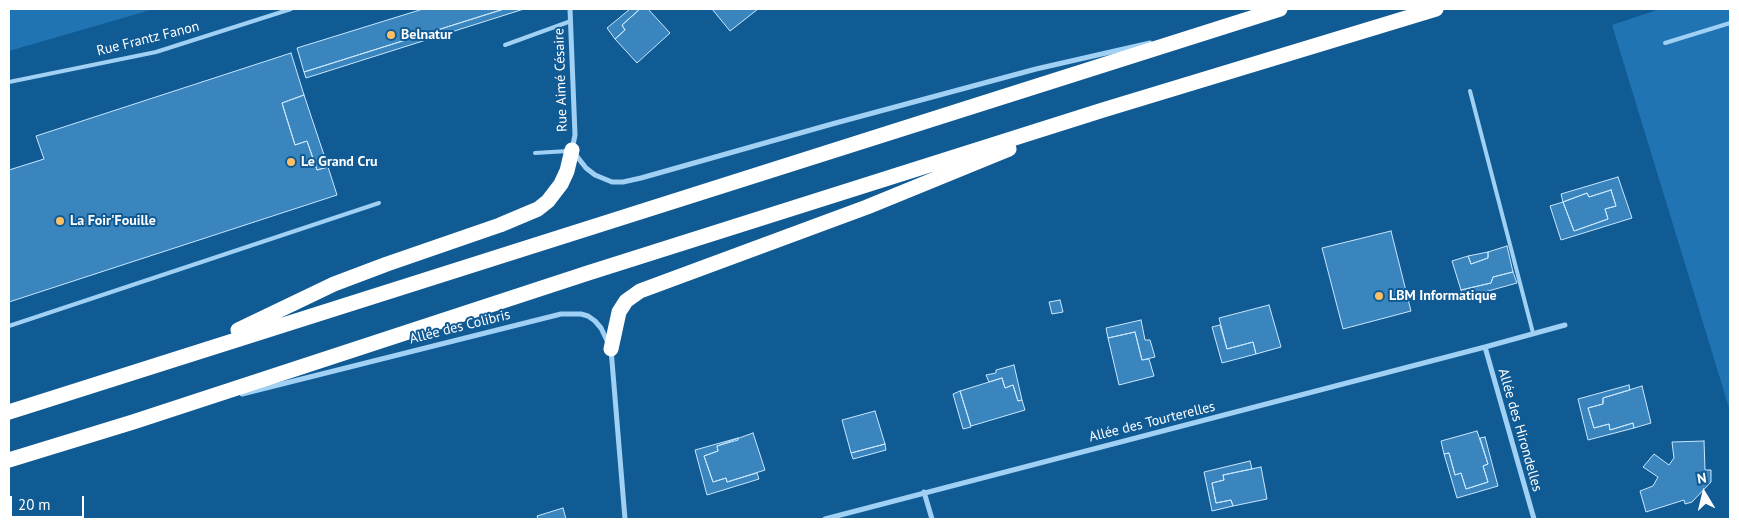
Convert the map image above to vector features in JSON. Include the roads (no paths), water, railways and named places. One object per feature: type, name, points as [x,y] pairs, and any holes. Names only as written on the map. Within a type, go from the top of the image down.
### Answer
[{"type":"highway","points":[[9,412],[1280,9]]},
{"type":"highway","points":[[9,460],[133,422],[588,273],[1103,110],[1436,9]]},
{"type":"highway","points":[[611,349],[619,312],[626,301],[640,291],[885,200],[1103,110]]},
{"type":"highway","points":[[195,352],[334,284],[500,225],[538,209],[548,201],[561,184],[567,171],[572,150]]},
{"type":"street","name":"Rue Aimé Césaire","points":[[570,9],[575,135],[572,150]]},
{"type":"street","points":[[572,150],[594,175],[612,182],[623,182],[1036,69],[1226,26]]},
{"type":"street","name":"Allée des Colibris","points":[[133,422],[561,314],[581,314],[596,321],[611,349],[625,519]]},
{"type":"street","name":"Allée des Tourterelles","points":[[825,519],[1565,325]]},
{"type":"street","name":"Allée des Hirondelles","points":[[1485,347],[1534,519]]},
{"type":"street","points":[[924,492],[932,519]]},
{"type":"lane","name":"Rue Frantz Fanon","points":[[9,82],[156,52],[291,9]]},
{"type":"lane","points":[[505,45],[570,21]]},
{"type":"lane","points":[[1665,43],[1730,23]]},
{"type":"lane","points":[[1470,91],[1533,333]]},
{"type":"lane","points":[[535,153],[572,150]]},
{"type":"lane","points":[[9,326],[379,203]]},
{"type":"place","name":"Belnatur","points":[[391,35]]},
{"type":"place","name":"Le Grand Cru","points":[[291,162]]},
{"type":"place","name":"La Foir'Fouille","points":[[60,221]]},
{"type":"place","name":"LBM Informatique","points":[[1379,296]]}]
